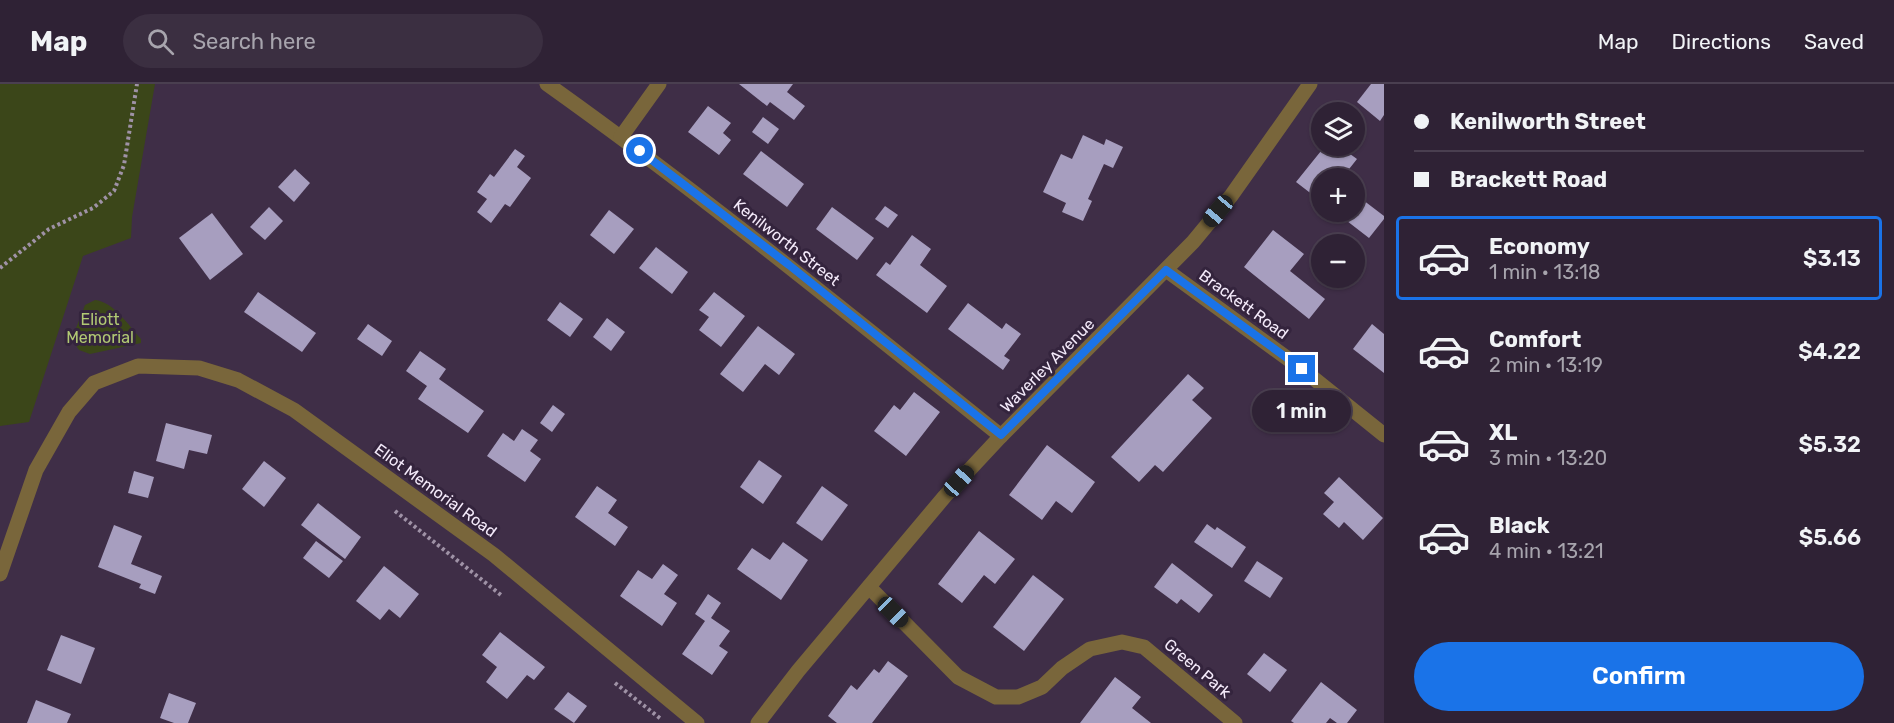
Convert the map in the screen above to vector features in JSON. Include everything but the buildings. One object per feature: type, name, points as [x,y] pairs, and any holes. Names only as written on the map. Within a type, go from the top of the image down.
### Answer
[{"type":"street","name":"Kenilworth Street","points":[[547,84],[621,137],[789,265],[1001,435]]},
{"type":"street","points":[[621,137],[659,84]]},
{"type":"street","name":"Waverley Avenue","points":[[758,723],[798,670],[945,496],[1001,435],[1193,242],[1231,196],[1310,84]]},
{"type":"street","name":"Brackett Road","points":[[1166,270],[1302,369],[1384,435]]},
{"type":"street","name":"Eliot Memorial Road","points":[[0,574],[36,470],[69,412],[94,383],[138,366],[199,368],[238,380],[294,410],[494,555],[697,723]]},
{"type":"street","name":"Green Park","points":[[869,587],[958,676],[996,697],[1018,697],[1042,687],[1062,668],[1090,649],[1122,642],[1144,646],[1236,723]]},
{"type":"path","points":[[0,268],[50,229],[93,208],[114,191],[124,165],[137,84]]},
{"type":"path","points":[[395,512],[501,595]]},
{"type":"path","points":[[615,683],[666,723]]},
{"type":"green space","points":[[0,84],[155,84],[132,217],[131,238],[83,256],[29,422],[0,426]]},
{"type":"green space","name":"Eliott Memorial","points":[[95,300],[115,310],[141,339],[141,343],[90,354],[79,350],[73,336],[85,305]]},
{"type":"route","points":[[640,151],[789,265],[1001,435],[1166,270],[1302,369]]}]
